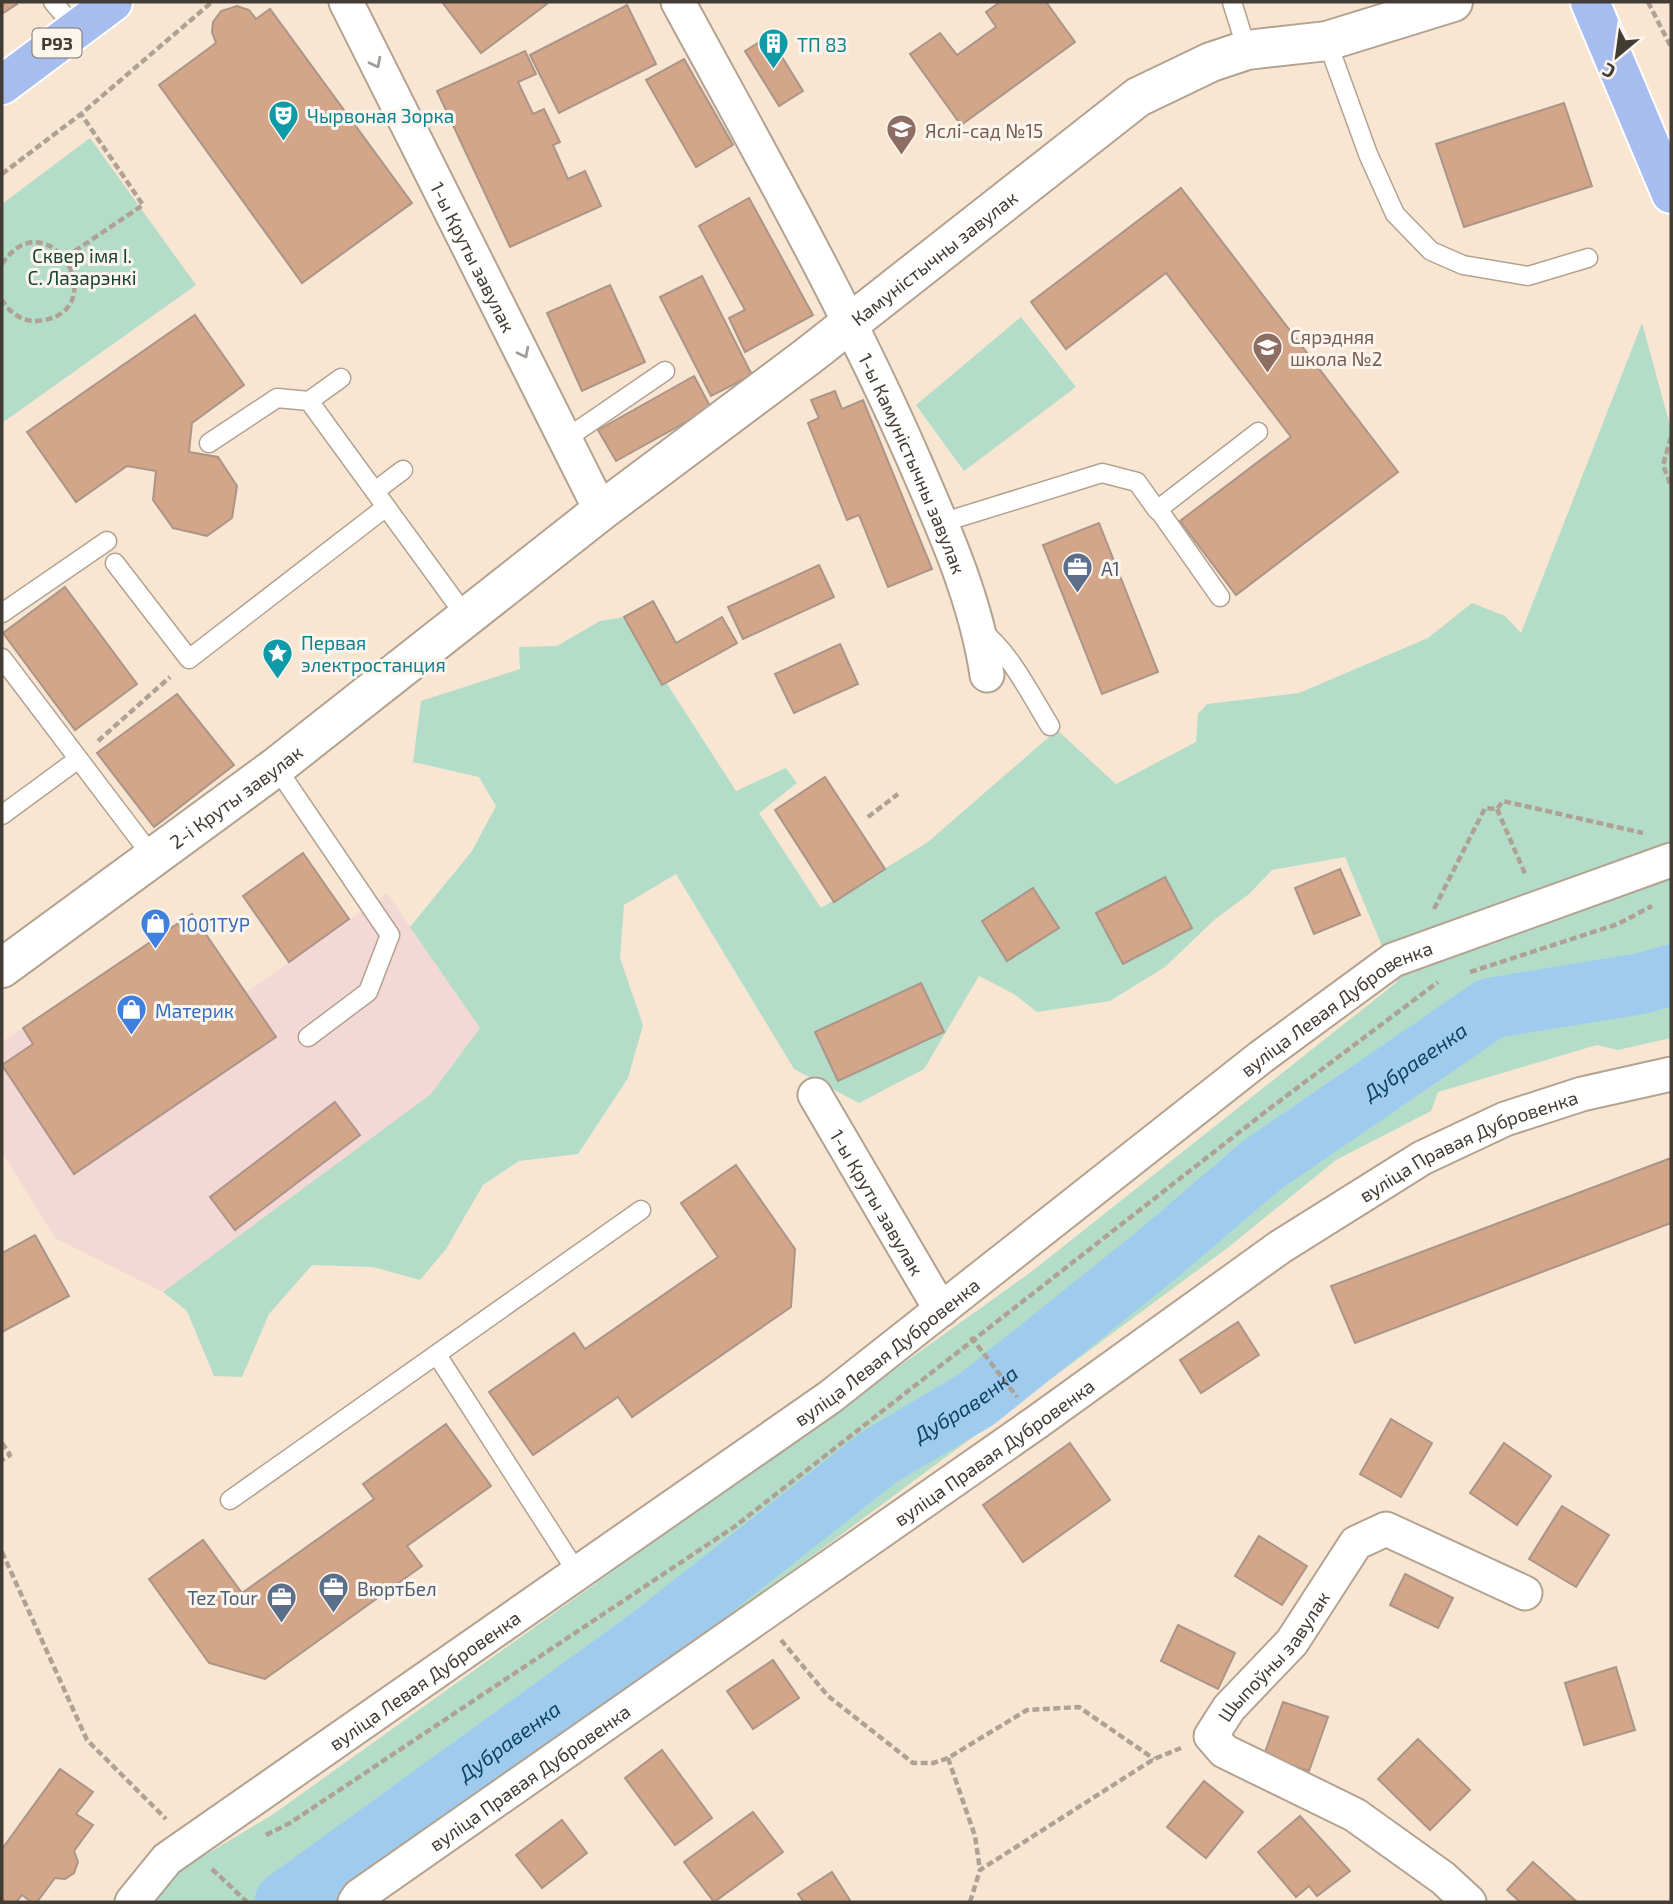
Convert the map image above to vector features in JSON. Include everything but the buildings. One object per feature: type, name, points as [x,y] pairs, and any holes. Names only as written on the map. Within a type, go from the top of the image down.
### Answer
[{"type":"main road","name":"Р93","points":[[2,85],[64,15],[113,2]]},
{"type":"main road","points":[[1590,2],[1671,194]]},
{"type":"street","name":"1-ы Круты завулак","points":[[346,2],[567,438],[601,512]]},
{"type":"street","name":"1-ы Камуністычны завулак","points":[[678,2],[851,322],[941,523],[980,629],[987,675]]},
{"type":"street","name":"Камуністычны завулак","points":[[467,618],[1138,97],[1188,72],[1247,50],[1327,41],[1453,2]]},
{"type":"street","name":"2-і Круты завулак","points":[[2,968],[276,767],[467,618]]},
{"type":"street","name":"вуліца Левая Дубровенка","points":[[132,1902],[167,1859],[201,1856],[578,1574],[830,1397],[1261,1058],[1393,960],[1671,860]]},
{"type":"street","name":"вуліца Правая Дубровенка","points":[[355,1902],[370,1888],[1037,1422],[1292,1240],[1422,1158],[1506,1119],[1582,1094],[1671,1074]]},
{"type":"street","name":"1-ы Круты завулак","points":[[815,1095],[941,1310]]},
{"type":"street","name":"Шыпоўны завулак","points":[[1469,1902],[1443,1878],[1355,1815],[1224,1751],[1211,1736],[1229,1708],[1293,1642],[1356,1543],[1376,1533],[1386,1529],[1525,1593]]},
{"type":"lane","points":[[1232,2],[1247,50]]},
{"type":"lane","points":[[1327,41],[1368,154],[1395,214],[1431,251],[1462,265],[1528,276],[1588,258]]},
{"type":"lane","points":[[567,438],[665,371]]},
{"type":"lane","points":[[209,443],[277,397],[309,401],[341,378]]},
{"type":"lane","points":[[309,401],[467,618]]},
{"type":"lane","points":[[1158,509],[1258,432]]},
{"type":"lane","points":[[374,491],[403,470]]},
{"type":"lane","points":[[941,523],[1102,472],[1137,482],[1220,597]]},
{"type":"lane","points":[[115,563],[189,659],[386,508]]},
{"type":"lane","points":[[2,614],[107,541]]},
{"type":"lane","points":[[980,629],[997,642],[1050,726]]},
{"type":"lane","points":[[2,658],[152,856]]},
{"type":"lane","points":[[2,815],[77,760]]},
{"type":"lane","points":[[276,767],[390,935],[368,992],[308,1037]]},
{"type":"lane","points":[[230,1500],[641,1210]]},
{"type":"lane","points":[[437,1355],[578,1574]]},
{"type":"path","points":[[2,174],[81,114],[212,2]]},
{"type":"path","points":[[1648,2],[1671,47]]},
{"type":"path","points":[[66,257],[143,205],[81,114]]},
{"type":"path","points":[[2,264],[7,256],[26,245],[52,247],[66,257],[73,269],[75,284],[68,306],[58,315],[33,322],[16,316],[2,300]]},
{"type":"path","points":[[1671,437],[1663,465],[1671,486]]},
{"type":"path","points":[[77,760],[189,659]]},
{"type":"path","points":[[868,817],[898,794]]},
{"type":"path","points":[[1497,809],[1503,801],[1644,833]]},
{"type":"path","points":[[1432,914],[1485,808],[1497,809]]},
{"type":"path","points":[[1497,809],[1528,882]]},
{"type":"path","points":[[1464,974],[1618,924],[1661,901]]},
{"type":"path","points":[[254,1840],[290,1823],[734,1527],[1269,1109],[1438,982],[1451,978]]},
{"type":"path","points":[[979,1348],[1021,1403]]},
{"type":"path","points":[[2,1443],[10,1455],[2,1460]]},
{"type":"path","points":[[2,1552],[87,1740],[247,1902]]},
{"type":"path","points":[[788,1649],[828,1696],[913,1763],[933,1763],[948,1758],[1027,1710],[1079,1707],[1154,1759]]},
{"type":"path","points":[[980,1870],[1154,1759],[1211,1736]]},
{"type":"path","points":[[948,1758],[975,1836],[980,1870],[970,1902]]},
{"type":"shaded area","points":[[387,893],[480,1028],[431,1094],[163,1292],[55,1238],[2,1152],[2,1042],[192,914],[246,993]]},
{"type":"green space","name":"Сквер імя І. С. Лазарэнкі","points":[[90,138],[196,285],[2,423],[2,204]]},
{"type":"green space","points":[[1021,317],[1076,387],[964,471],[916,405]]},
{"type":"green space","points":[[1642,323],[1671,429],[1671,1038],[1618,1050],[1597,1045],[1438,1092],[1431,1111],[1336,1160],[1226,1249],[822,1549],[352,1888],[342,1902],[144,1902],[162,1881],[272,1815],[1031,1272],[1397,982],[1345,857],[1272,870],[1249,894],[1214,920],[1165,967],[1110,1001],[1037,1012],[1014,994],[979,976],[924,1069],[859,1103],[794,1069],[676,874],[624,905],[620,958],[643,1025],[628,1078],[578,1154],[519,1161],[483,1185],[446,1249],[420,1280],[373,1267],[312,1265],[269,1314],[242,1377],[214,1376],[187,1311],[163,1292],[431,1094],[480,1028],[410,927],[472,851],[496,806],[479,777],[413,762],[421,701],[520,669],[519,647],[557,646],[600,621],[624,617],[736,791],[786,768],[797,783],[759,813],[821,908],[928,842],[1057,730],[1116,784],[1196,742],[1198,714],[1207,704],[1299,693],[1428,638],[1472,603],[1505,616],[1521,633]]},
{"type":"waterway","name":"Дубравенка","points":[[285,1902],[651,1637],[879,1457],[977,1399],[1158,1254],[1262,1165],[1491,1008],[1639,984],[1671,975]]},
{"type":"place","name":"ТП 83","points":[[774,71]]},
{"type":"place","name":"Чырвоная Зорка","points":[[284,142]]},
{"type":"place","name":"Яслі-сад №15","points":[[902,157]]},
{"type":"place","name":"Сярэдняя школа №2","points":[[1267,374]]},
{"type":"place","name":"A1","points":[[1078,595]]},
{"type":"place","name":"Первая электростанция","points":[[278,680]]},
{"type":"place","name":"1001ТУР","points":[[156,951]]},
{"type":"place","name":"Материк","points":[[132,1037]]},
{"type":"place","name":"ВюртБел","points":[[334,1615]]},
{"type":"place","name":"Tez Tour","points":[[281,1624]]}]
